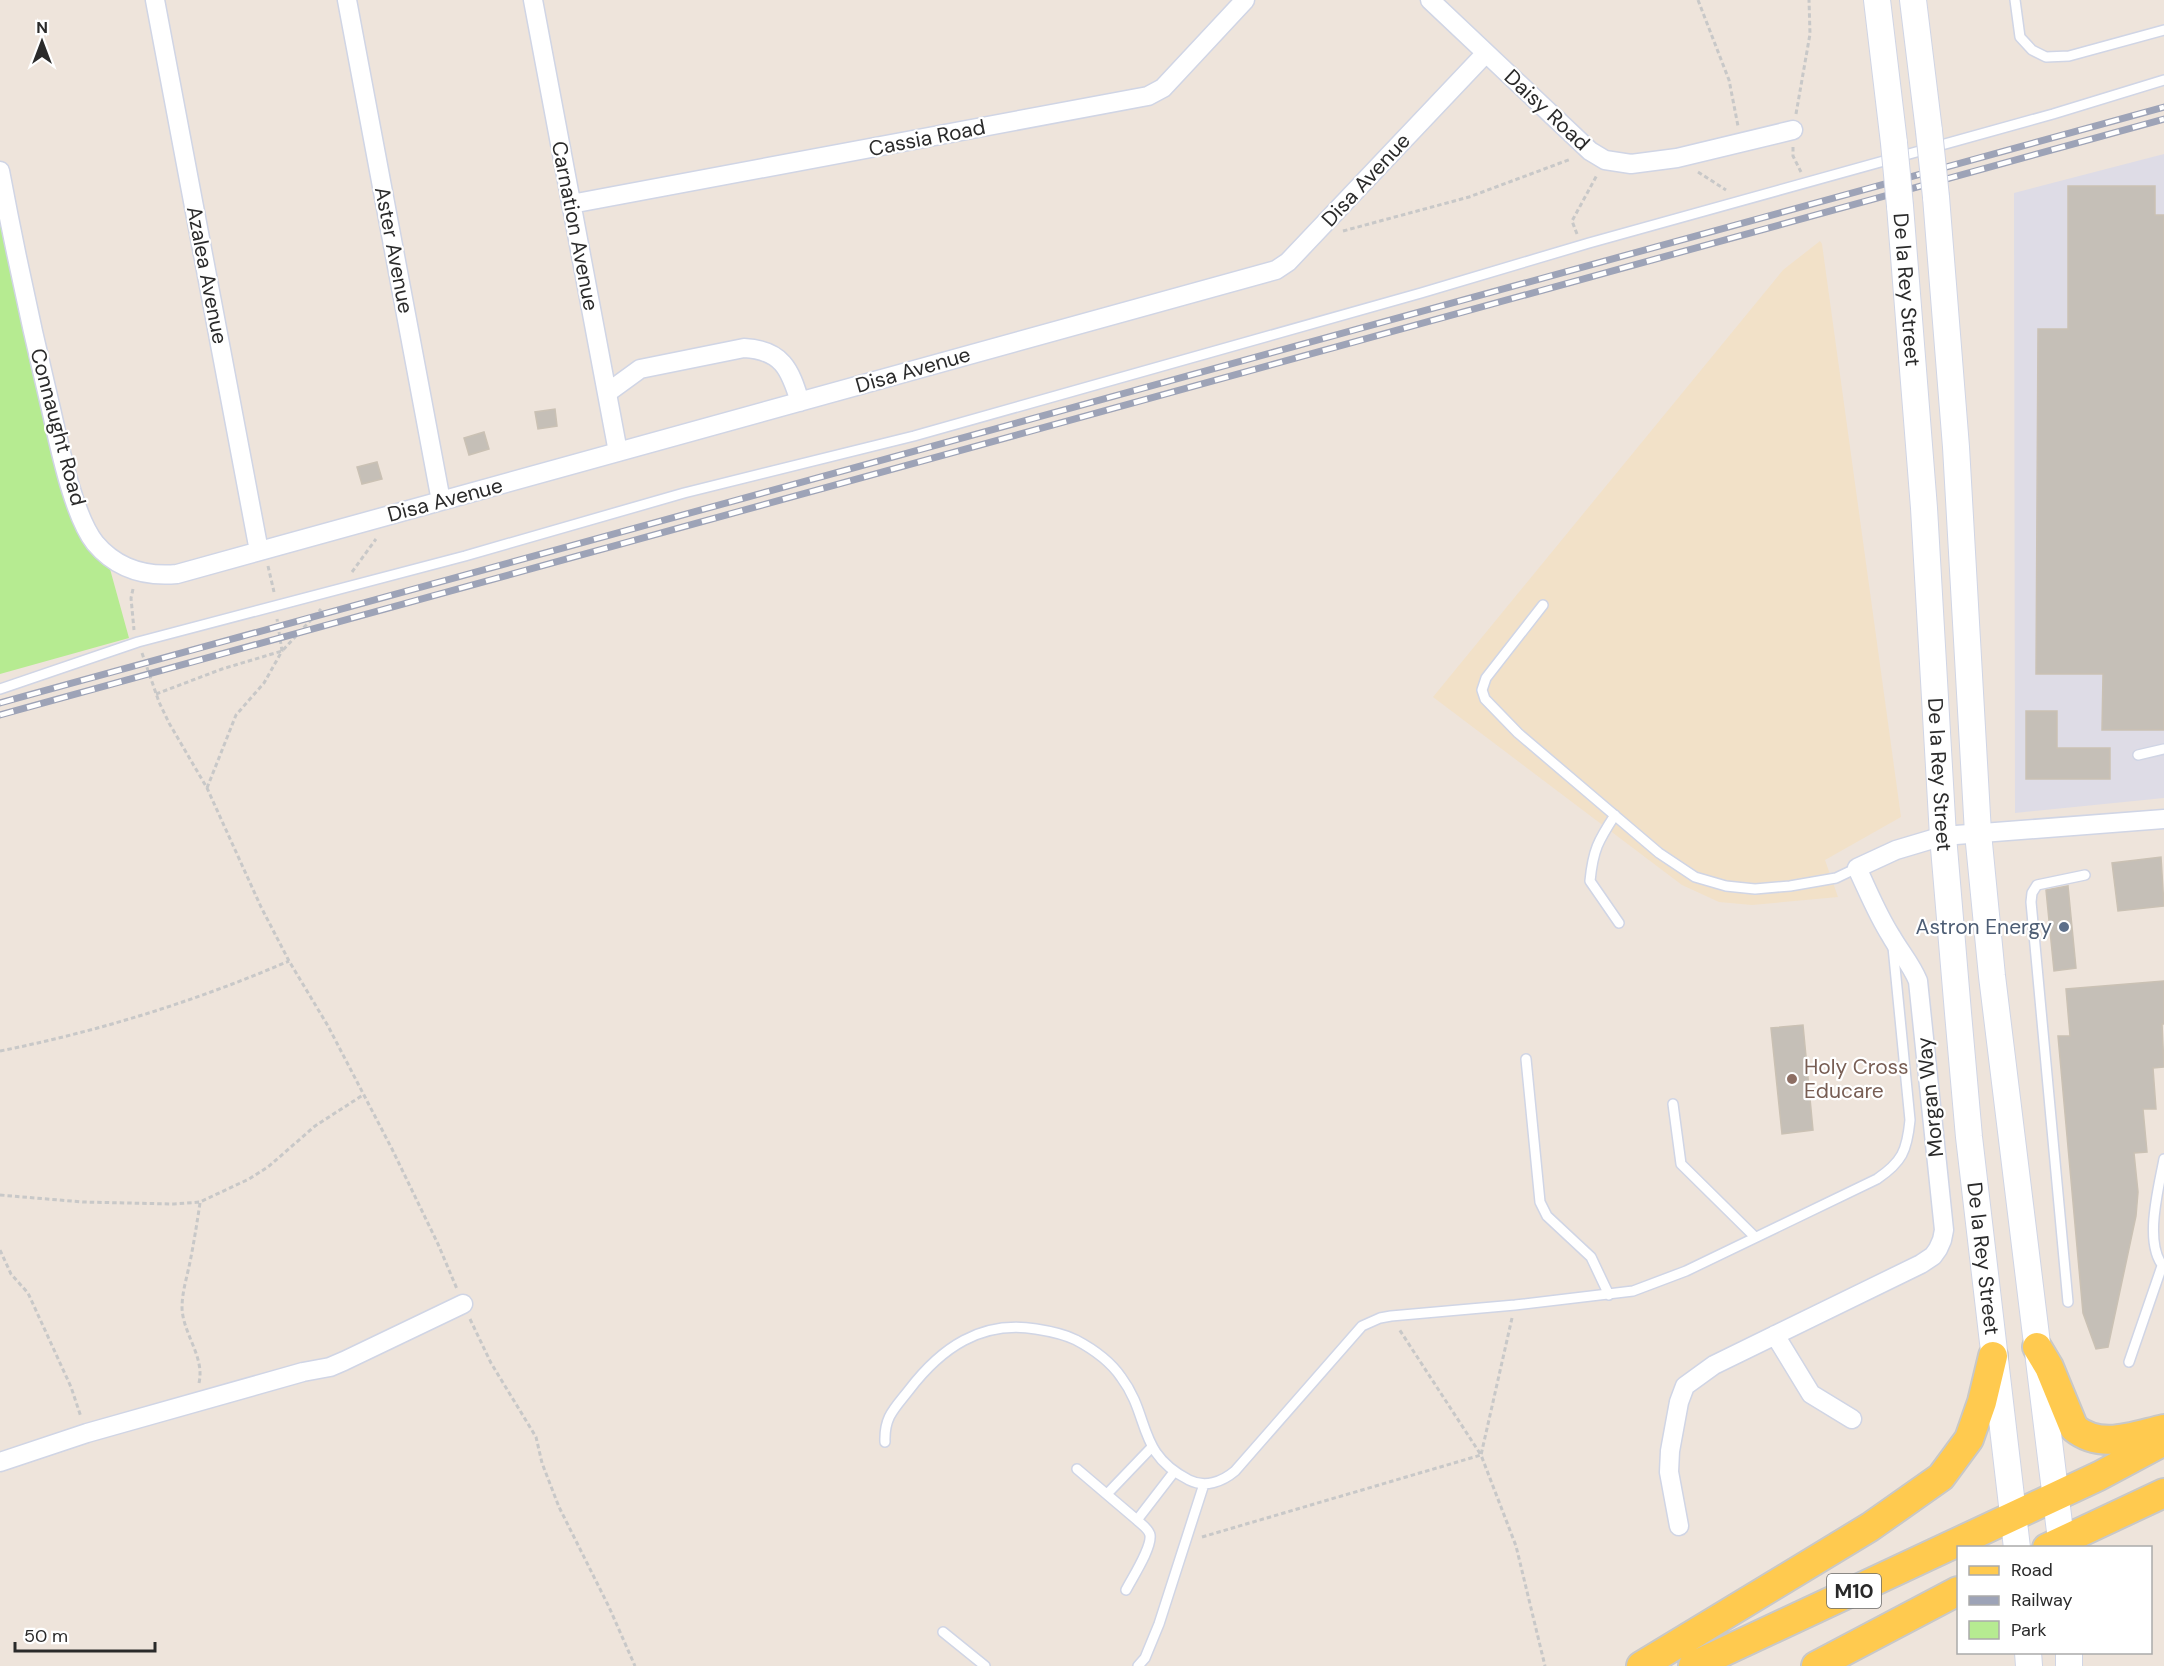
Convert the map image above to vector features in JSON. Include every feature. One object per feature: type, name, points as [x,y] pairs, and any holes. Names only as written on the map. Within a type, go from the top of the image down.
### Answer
[{"type":"main road","name":"De la Rey Street","points":[[1877,0],[1900,206],[1923,497],[1943,836],[1969,1137],[2017,1546]]},
{"type":"main road","name":"De la Rey Street","points":[[1913,0],[1936,197],[1956,447],[1978,833],[1992,976],[2057,1495],[2057,1545]]},
{"type":"main road","points":[[2037,1347],[2049,1367],[2074,1428],[2082,1435],[2090,1439],[2103,1440],[2164,1430]]},
{"type":"main road","points":[[1641,1666],[1861,1533],[1941,1477],[1969,1439],[1994,1356]]},
{"type":"main road","name":"M10","points":[[1693,1666],[2099,1476],[2164,1441]]},
{"type":"main road","points":[[2057,1545],[2164,1492]]},
{"type":"main road","name":"M10","points":[[1816,1666],[1957,1593]]},
{"type":"street","name":"Azalea Avenue","points":[[155,0],[259,551]]},
{"type":"street","name":"Aster Avenue","points":[[347,0],[441,501]]},
{"type":"street","name":"Carnation Avenue","points":[[533,0],[618,452]]},
{"type":"street","name":"Cassia Road","points":[[571,204],[1148,96],[1163,87],[1245,0]]},
{"type":"street","name":"Daisy Road","points":[[1430,0],[1598,156],[1631,164],[1677,158],[1793,130]]},
{"type":"street","name":"Disa Avenue","points":[[259,551],[1276,270],[1288,262],[1486,53]]},
{"type":"street","name":"Connaught Road","points":[[0,171],[23,288],[59,446],[88,532],[101,549],[118,563],[144,573],[177,574],[259,551]]},
{"type":"street","points":[[607,393],[647,366],[744,348],[762,351],[780,360],[789,370],[800,402]]},
{"type":"street","points":[[1857,868],[1896,850],[1943,836],[2164,819]]},
{"type":"street","name":"Morgan Way","points":[[1679,1526],[1670,1480],[1670,1451],[1679,1402],[1685,1386],[1714,1365],[1921,1264],[1933,1256],[1942,1240],[1944,1230],[1918,981],[1869,896],[1857,868]]},
{"type":"street","points":[[0,1462],[87,1433],[194,1402],[330,1367],[463,1304]]},
{"type":"street","points":[[1775,1335],[1811,1394],[1851,1419]]},
{"type":"lane","points":[[2015,0],[2020,37],[2032,50],[2046,57],[2069,56],[2164,30]]},
{"type":"lane","points":[[0,689],[138,642],[465,556],[684,493],[914,436],[2053,114],[2164,80]]},
{"type":"lane","points":[[1543,605],[1486,678],[1482,690],[1485,699],[1518,733],[1659,853],[1695,877],[1726,886],[1755,889],[1836,878],[1857,868]]},
{"type":"lane","points":[[2138,754],[2164,749]]},
{"type":"lane","points":[[1615,815],[1596,844],[1592,857],[1590,881],[1619,923]]},
{"type":"lane","points":[[2068,1302],[2031,902],[2032,893],[2037,885],[2085,875]]},
{"type":"lane","points":[[885,1442],[886,1420],[918,1378],[943,1352],[963,1340],[982,1333],[1004,1327],[1023,1327],[1049,1331],[1074,1339],[1097,1353],[1121,1377],[1132,1396],[1152,1447],[1162,1461],[1174,1472],[1194,1482],[1204,1484],[1221,1481],[1235,1471],[1362,1326],[1391,1316],[1515,1305],[1633,1291],[1686,1271],[1877,1179],[1895,1166],[1903,1154],[1910,1120],[1892,938]]},
{"type":"lane","points":[[1526,1059],[1543,1209],[1547,1216],[1591,1257],[1609,1295]]},
{"type":"lane","points":[[1673,1104],[1681,1164],[1755,1237]]},
{"type":"lane","points":[[2129,1362],[2163,1266],[2156,1254],[2153,1241],[2164,1159]]},
{"type":"lane","points":[[1107,1494],[1152,1447]]},
{"type":"lane","points":[[1077,1469],[1137,1520],[1150,1535],[1146,1551],[1126,1590]]},
{"type":"lane","points":[[1137,1520],[1174,1472]]},
{"type":"lane","points":[[1138,1666],[1145,1658],[1159,1624],[1204,1484]]},
{"type":"lane","points":[[943,1632],[985,1666]]},
{"type":"path","points":[[1698,0],[1729,80],[1741,142]]},
{"type":"path","points":[[1806,183],[1793,156],[1793,130],[1810,34],[1809,0]]},
{"type":"path","points":[[1307,242],[1469,197],[1598,156]]},
{"type":"path","points":[[1581,246],[1572,221],[1598,156]]},
{"type":"path","points":[[1677,158],[1742,201]]},
{"type":"path","points":[[207,788],[236,715],[264,683],[282,651],[274,605],[274,585],[269,568],[259,551]]},
{"type":"path","points":[[144,573],[134,588],[131,598],[134,630],[156,694],[169,723],[207,788],[261,907],[289,961],[318,1008],[438,1244],[491,1363],[533,1431],[542,1463],[559,1507],[606,1599],[635,1666]]},
{"type":"path","points":[[156,694],[222,669],[282,651]]},
{"type":"path","points":[[0,1051],[98,1029],[164,1009],[289,961]]},
{"type":"path","points":[[0,1195],[73,1202],[174,1204],[200,1202],[249,1179],[268,1167],[315,1126],[363,1095]]},
{"type":"path","points":[[194,1402],[200,1375],[194,1346],[184,1322],[182,1298],[200,1202]]},
{"type":"path","points":[[0,1250],[11,1274],[28,1293],[71,1387],[87,1433]]},
{"type":"path","points":[[1480,1455],[1515,1305]]},
{"type":"path","points":[[1391,1316],[1480,1455],[1516,1546],[1545,1666]]},
{"type":"path","points":[[1186,1541],[1480,1455]]},
{"type":"shaded area","points":[[2164,154],[2164,798],[2015,813],[2014,193]]},
{"type":"shaded area","points":[[1820,241],[1901,817],[1825,860],[1838,897],[1752,905],[1719,902],[1682,885],[1433,697],[1783,270]]},
{"type":"green space","points":[[0,215],[93,553],[110,569],[129,638],[0,674]]},
{"type":"building","points":[[2068,186],[2155,186],[2155,215],[2164,215],[2164,730],[2102,730],[2103,674],[2036,674],[2038,329],[2068,329]]},
{"type":"building","points":[[555,409],[557,426],[538,429],[535,412]]},
{"type":"building","points":[[484,432],[489,449],[469,455],[464,438]]},
{"type":"building","points":[[377,462],[382,479],[362,484],[357,467]]},
{"type":"building","points":[[2026,711],[2057,711],[2057,748],[2110,748],[2110,779],[2026,779]]},
{"type":"building","points":[[2161,857],[2164,906],[2118,911],[2112,863]]},
{"type":"building","points":[[2068,886],[2076,968],[2054,971],[2046,890]]},
{"type":"building","points":[[2164,981],[2164,1024],[2162,1024],[2164,1067],[2153,1068],[2156,1109],[2143,1109],[2147,1152],[2134,1153],[2138,1192],[2136,1216],[2108,1347],[2096,1349],[2083,1313],[2058,1036],[2070,1036],[2066,989]]},
{"type":"building","name":"Holy Cross Educare","points":[[1803,1025],[1813,1130],[1782,1134],[1771,1028]]},
{"type":"railway","points":[[0,703],[2164,107]]},
{"type":"railway","points":[[0,715],[2164,119]]},
{"type":"place","name":"Astron Energy","points":[[2064,927]]},
{"type":"place","name":"Holy Cross Educare","points":[[1792,1079]]}]
